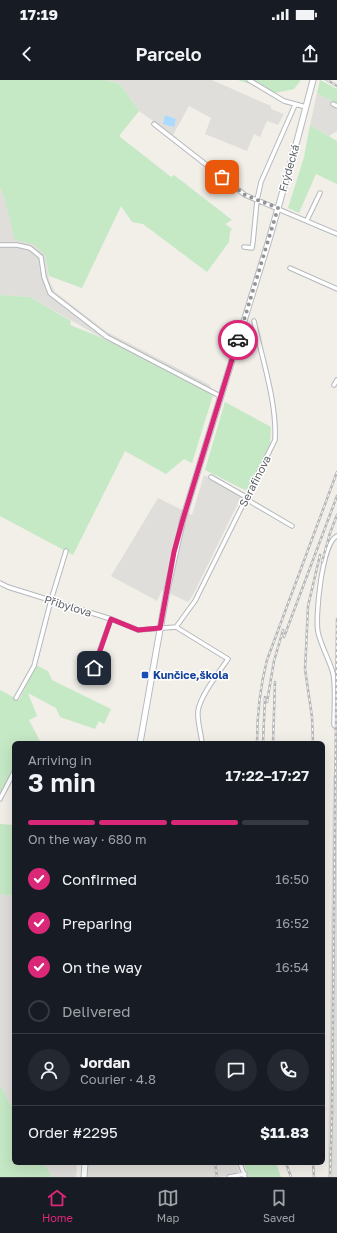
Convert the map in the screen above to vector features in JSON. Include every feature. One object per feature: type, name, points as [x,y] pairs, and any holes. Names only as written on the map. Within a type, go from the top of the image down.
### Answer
[{"type":"main road","name":"Frýdecká","points":[[140,741],[174,552],[278,208],[313,80]]},
{"type":"main road","points":[[84,1177],[85,1165]]},
{"type":"street","points":[[249,80],[284,101],[306,107]]},
{"type":"street","points":[[244,247],[252,248],[257,200],[261,182],[295,105]]},
{"type":"street","points":[[154,124],[245,195],[337,234]]},
{"type":"street","points":[[307,220],[320,193]]},
{"type":"street","points":[[0,245],[17,245],[30,248],[40,257],[44,277],[50,293],[107,337],[220,396]]},
{"type":"street","points":[[290,268],[337,289]]},
{"type":"street","name":"Serafinova","points":[[176,628],[195,601],[274,440],[274,408],[254,321]]},
{"type":"street","points":[[334,385],[337,380]]},
{"type":"street","points":[[211,477],[292,526]]},
{"type":"street","points":[[336,537],[332,539],[328,547],[322,571],[317,624],[322,646],[333,673],[334,725],[337,728]]},
{"type":"street","points":[[16,698],[34,666],[50,600],[66,551]]},
{"type":"street","name":"Přibylova","points":[[0,583],[8,587],[111,619],[138,630],[176,628]]},
{"type":"street","points":[[89,680],[111,619]]},
{"type":"street","points":[[176,628],[228,659],[199,705],[198,717],[202,741]]},
{"type":"street","points":[[0,799],[12,776]]},
{"type":"street","points":[[229,1177],[245,1176],[241,1165]]},
{"type":"shaded area","points":[[106,80],[212,80],[271,106],[271,109],[284,114],[278,125],[267,121],[260,137],[254,134],[247,151],[205,134],[211,118],[189,106],[173,135],[139,111],[120,84]]},
{"type":"shaded area","points":[[317,93],[337,104],[337,131],[329,136],[310,125]]},
{"type":"shaded area","points":[[0,187],[5,200],[33,244],[45,255],[49,280],[55,292],[107,332],[210,385],[213,395],[118,347],[30,297],[0,295]]},
{"type":"shaded area","points":[[204,475],[241,497],[193,595],[188,602],[162,590],[157,601],[111,576],[158,498],[192,515]]},
{"type":"shaded area","points":[[333,776],[337,776],[337,1177],[328,1177]]},
{"type":"shaded area","points":[[0,894],[12,896],[12,1106],[0,1085]]},
{"type":"shaded area","points":[[45,1165],[77,1165],[76,1177],[52,1177]]},
{"type":"shaded area","points":[[88,1165],[237,1165],[240,1173],[219,1177],[87,1177]]},
{"type":"green space","points":[[0,80],[106,80],[120,84],[139,111],[119,136],[171,177],[174,175],[232,220],[225,224],[232,229],[230,232],[229,242],[207,272],[143,224],[132,222],[121,206],[82,288],[49,276],[45,255],[33,244],[15,240],[5,200],[0,187]]},
{"type":"green space","points":[[238,80],[301,80],[294,89],[275,93]]},
{"type":"green space","points":[[320,80],[337,89],[337,104],[317,93]]},
{"type":"green space","points":[[310,125],[337,141],[337,184],[316,174],[299,213],[288,208],[304,157]]},
{"type":"green space","points":[[0,295],[30,297],[71,321],[70,325],[100,337],[213,395],[192,463],[184,459],[166,474],[125,451],[73,555],[0,516]]},
{"type":"green space","points":[[225,402],[271,427],[270,444],[247,491],[205,470]]},
{"type":"green space","points":[[36,665],[48,671],[52,680],[111,709],[104,724],[99,721],[95,729],[60,717],[56,708],[28,693],[37,716],[29,720],[40,741],[12,741],[12,774],[0,799],[0,690],[19,700]]},
{"type":"green space","points":[[0,824],[12,825],[12,896],[0,894]]},
{"type":"green space","points":[[0,1085],[12,1106],[12,1165],[45,1165],[52,1177],[0,1177]]},
{"type":"green space","points":[[245,1165],[277,1165],[281,1177],[248,1177]]},
{"type":"water","points":[[165,115],[176,119],[174,127],[163,124]]},
{"type":"railway","points":[[327,80],[337,86]]},
{"type":"railway","points":[[257,741],[259,701],[267,660],[337,472]]},
{"type":"railway","points":[[284,637],[337,496]]},
{"type":"railway","points":[[322,562],[337,515]]},
{"type":"railway","points":[[313,741],[312,717],[305,669],[308,606],[320,555]]},
{"type":"railway","points":[[330,1177],[332,1114],[337,619]]},
{"type":"railway","points":[[267,702],[274,661],[283,630]]},
{"type":"railway","points":[[273,741],[275,682]]},
{"type":"railway","points":[[263,741],[265,697]]},
{"type":"railway","points":[[215,1165],[217,1177]]},
{"type":"railway","points":[[287,1165],[291,1177]]},
{"type":"railway","points":[[313,1165],[314,1177]]},
{"type":"way so far","points":[[222,177],[245,195],[278,208],[238,340]]},
{"type":"place","name":"Kunčice,škola","points":[[145,675]]},
{"type":"route","points":[[94,668],[111,619],[138,630],[160,628],[174,552],[189,494],[238,340]]}]
